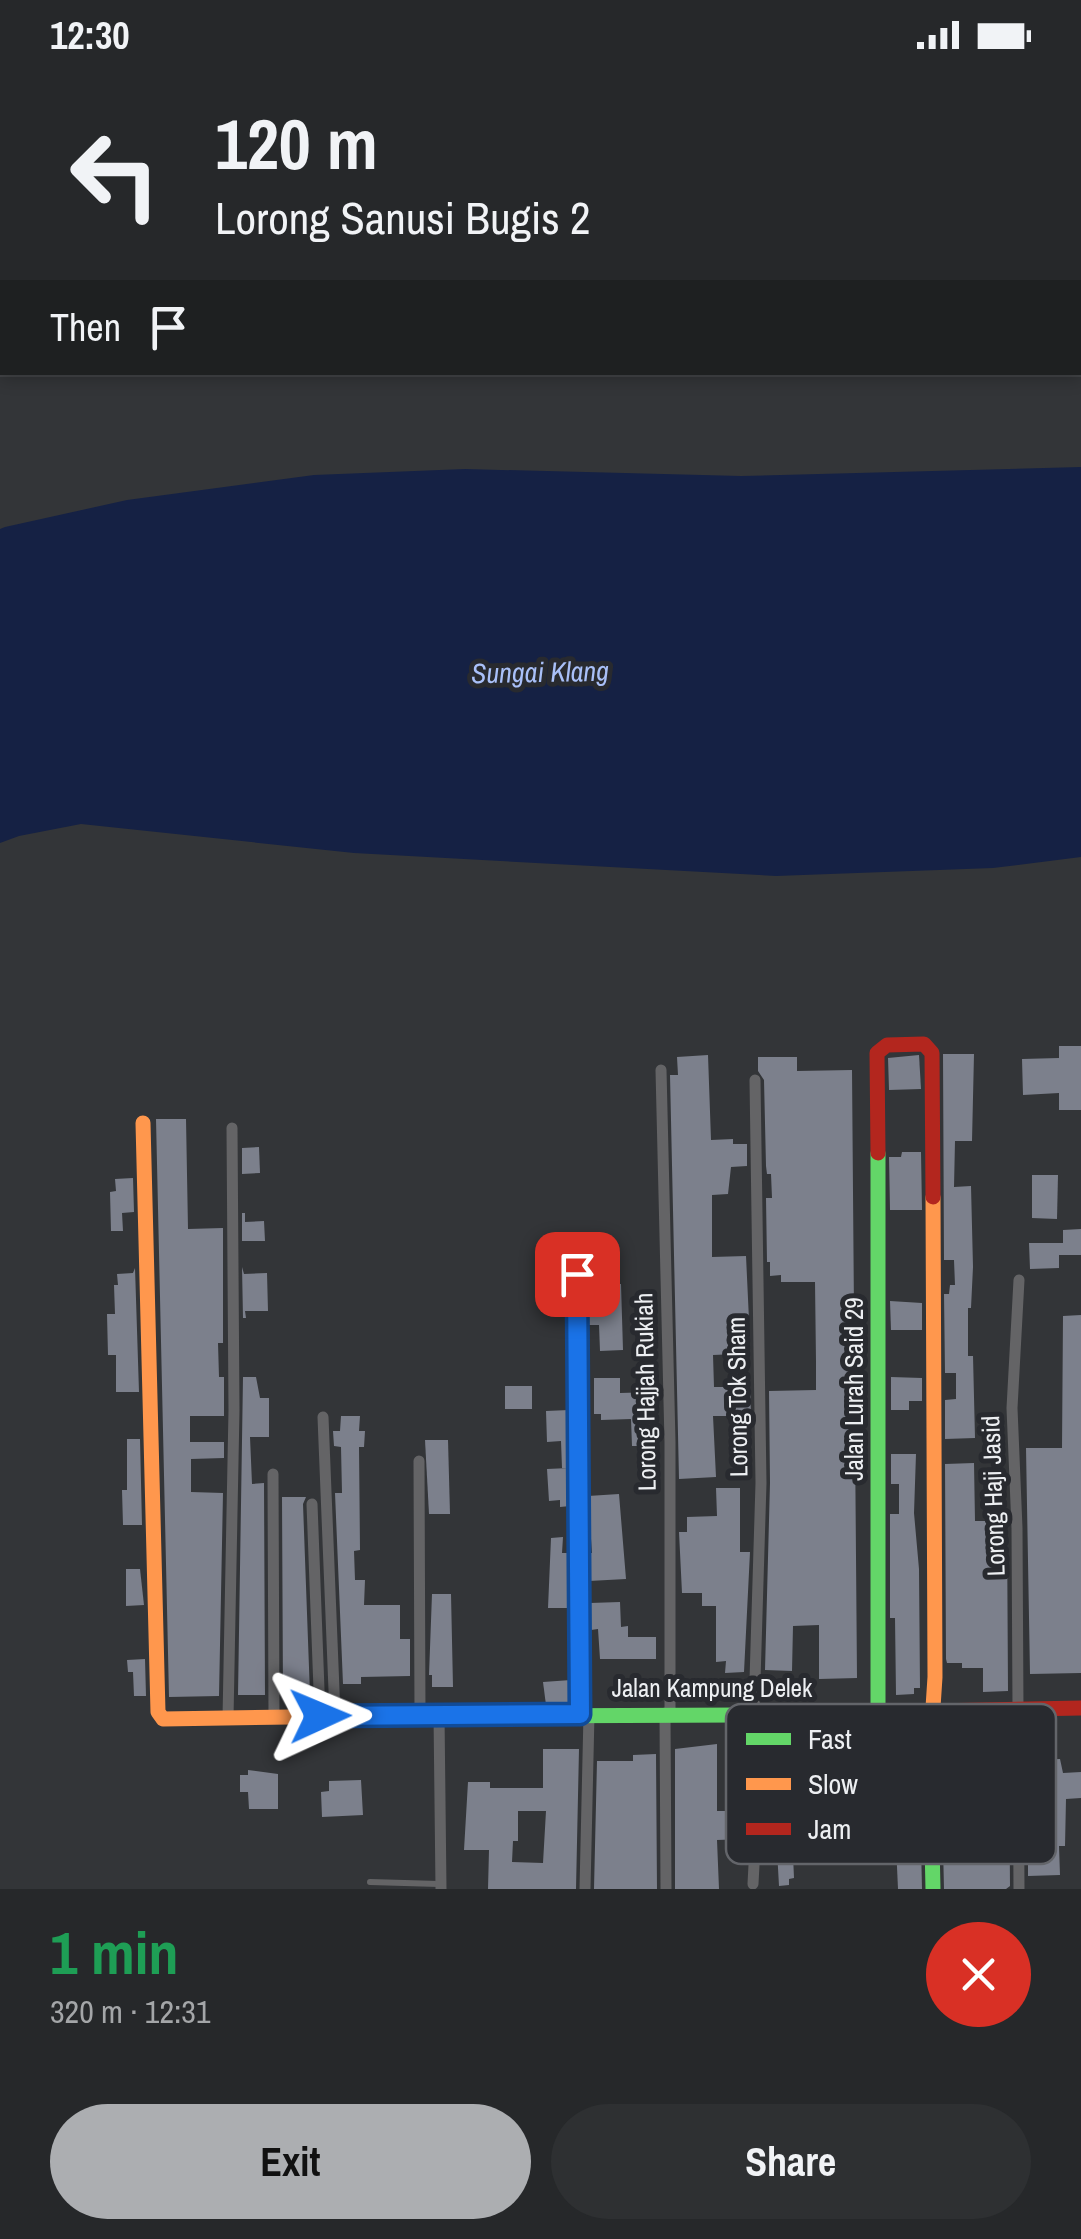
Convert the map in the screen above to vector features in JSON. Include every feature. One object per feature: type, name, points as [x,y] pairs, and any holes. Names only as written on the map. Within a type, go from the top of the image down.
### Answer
[{"type":"street","name":"Jalan Lurah Said 29","points":[[878,1704],[876,1065],[877,1053],[887,1045],[924,1044],[932,1054],[933,1704]]},
{"type":"street","name":"Lorong Hajjah Rukiah","points":[[661,1070],[670,1442],[666,1889]]},
{"type":"street","name":"Lorong Tok Sham","points":[[755,1080],[761,1482],[758,1704]]},
{"type":"street","name":"Jalan Kampung Delek","points":[[143,1123],[158,1712],[163,1719],[726,1713]]},
{"type":"street","points":[[228,1718],[234,1410],[232,1128]]},
{"type":"street","points":[[577,1274],[585,1889]]},
{"type":"street","name":"Lorong Haji Jasid","points":[[1019,1280],[1012,1408],[1020,1704]]},
{"type":"street","points":[[323,1417],[327,1715]]},
{"type":"street","points":[[419,1460],[420,1714]]},
{"type":"street","points":[[273,1474],[274,1718]]},
{"type":"street","points":[[312,1504],[327,1715]]},
{"type":"street","name":"Jalan Kampung Delek","points":[[1056,1709],[1081,1708]]},
{"type":"street","points":[[438,1714],[441,1886]]},
{"type":"street","name":"Lorong Tok Sham","points":[[753,1884],[754,1864]]},
{"type":"street","points":[[933,1864],[933,1889]]},
{"type":"street","name":"Lorong Haji Jasid","points":[[1019,1864],[1019,1889]]},
{"type":"lane","points":[[370,1882],[441,1886]]},
{"type":"water","name":"Sungai Klang","points":[[1081,467],[1081,857],[993,868],[776,876],[354,853],[81,824],[0,843],[0,529],[5,527],[127,500],[314,475],[465,469],[741,476]]},
{"type":"building","points":[[1059,1046],[1081,1046],[1081,1110],[1059,1110],[1059,1093],[1023,1095],[1022,1059],[1059,1058]]},
{"type":"building","points":[[943,1054],[974,1054],[972,1141],[955,1141],[954,1187],[971,1186],[973,1267],[968,1356],[973,1356],[975,1438],[945,1439],[945,1400],[956,1399],[956,1373],[945,1373],[944,1294],[949,1294],[950,1285],[955,1285],[954,1260],[944,1260]]},
{"type":"building","points":[[708,1055],[711,1140],[733,1139],[733,1144],[747,1144],[747,1166],[731,1167],[728,1194],[712,1195],[712,1257],[746,1256],[749,1320],[736,1320],[737,1354],[713,1355],[714,1387],[750,1387],[751,1416],[713,1416],[716,1477],[679,1479],[670,1075],[678,1075],[677,1057]]},
{"type":"building","points":[[919,1055],[921,1089],[889,1090],[888,1058]]},
{"type":"building","points":[[758,1057],[797,1057],[797,1071],[852,1070],[857,1678],[819,1679],[819,1625],[793,1626],[792,1671],[765,1670],[769,1391],[816,1390],[816,1362],[815,1282],[781,1282],[781,1275],[770,1276],[767,1262],[766,1198],[772,1198],[771,1174],[767,1174],[766,1166],[764,1080],[758,1071]]},
{"type":"building","points":[[156,1119],[186,1119],[188,1229],[223,1228],[223,1343],[218,1343],[219,1377],[224,1377],[224,1416],[190,1416],[190,1442],[224,1442],[224,1458],[191,1459],[191,1492],[223,1493],[219,1696],[169,1697]]},
{"type":"building","points":[[259,1147],[260,1173],[242,1174],[242,1148]]},
{"type":"building","points":[[902,1152],[921,1152],[922,1210],[890,1210],[889,1157],[901,1157]]},
{"type":"building","points":[[1032,1175],[1058,1175],[1057,1219],[1032,1218]]},
{"type":"building","points":[[133,1178],[134,1212],[122,1213],[123,1231],[111,1231],[110,1192],[116,1191],[115,1179]]},
{"type":"building","points":[[242,1213],[245,1222],[264,1221],[265,1241],[242,1241]]},
{"type":"building","points":[[1081,1229],[1081,1255],[1059,1255],[1059,1268],[1030,1269],[1029,1243],[1063,1243],[1063,1230]]},
{"type":"building","points":[[242,1267],[244,1274],[267,1273],[268,1311],[245,1311],[246,1318],[243,1318]]},
{"type":"building","points":[[135,1268],[139,1392],[116,1392],[116,1355],[108,1355],[107,1314],[115,1314],[117,1274],[133,1273]]},
{"type":"building","points":[[598,1284],[621,1284],[623,1350],[600,1351],[599,1325],[589,1325],[588,1311],[599,1310]]},
{"type":"building","points":[[890,1301],[922,1303],[922,1330],[891,1330]]},
{"type":"building","points":[[1081,1315],[1081,1673],[1030,1674],[1026,1448],[1062,1448],[1063,1316]]},
{"type":"building","points":[[243,1377],[256,1377],[260,1398],[269,1398],[269,1437],[250,1437],[252,1484],[264,1483],[265,1695],[238,1695]]},
{"type":"building","points":[[891,1377],[922,1378],[922,1401],[909,1401],[909,1410],[891,1410]]},
{"type":"building","points":[[594,1378],[620,1378],[620,1393],[654,1392],[654,1454],[640,1454],[640,1446],[632,1446],[631,1419],[601,1420],[601,1414],[594,1414]]},
{"type":"building","points":[[505,1386],[532,1386],[532,1409],[505,1409]]},
{"type":"building","points":[[569,1410],[569,1468],[562,1468],[561,1441],[547,1442],[546,1411]]},
{"type":"building","points":[[341,1416],[360,1416],[359,1431],[365,1431],[364,1447],[359,1447],[360,1550],[354,1551],[355,1580],[365,1580],[364,1605],[400,1605],[400,1639],[410,1639],[410,1676],[361,1677],[361,1684],[343,1684],[335,1493],[342,1493],[341,1447],[334,1446],[333,1431],[340,1431]]},
{"type":"building","points":[[127,1439],[140,1439],[142,1525],[123,1525]]},
{"type":"building","points":[[425,1440],[448,1440],[450,1514],[429,1514]]},
{"type":"building","points":[[891,1454],[916,1454],[914,1513],[919,1569],[920,1688],[914,1688],[914,1694],[896,1695],[895,1618],[890,1618],[890,1514],[899,1514],[899,1484],[891,1484]]},
{"type":"building","points":[[974,1463],[975,1521],[1007,1521],[1008,1691],[983,1692],[983,1668],[962,1668],[962,1663],[947,1663],[946,1659],[945,1464]]},
{"type":"building","points":[[569,1468],[570,1506],[560,1507],[560,1500],[549,1501],[547,1469]]},
{"type":"building","points":[[716,1488],[740,1488],[740,1552],[750,1552],[744,1672],[725,1673],[726,1661],[716,1662],[716,1606],[702,1606],[702,1593],[682,1593],[679,1532],[687,1532],[687,1517],[717,1516]]},
{"type":"building","points":[[619,1494],[626,1579],[589,1581],[592,1553],[588,1496]]},
{"type":"building","points":[[282,1497],[306,1497],[303,1504],[310,1695],[283,1695]]},
{"type":"building","points":[[563,1537],[562,1553],[570,1553],[571,1608],[548,1608],[551,1538]]},
{"type":"building","points":[[126,1569],[140,1569],[144,1605],[126,1606]]},
{"type":"building","points":[[432,1594],[451,1594],[453,1687],[432,1687],[429,1675]]},
{"type":"building","points":[[620,1602],[621,1627],[628,1626],[628,1637],[656,1637],[656,1659],[600,1659],[598,1629],[591,1630],[590,1603]]},
{"type":"building","points":[[145,1659],[146,1696],[134,1696],[133,1672],[128,1672],[127,1660]]},
{"type":"building","points":[[571,1680],[572,1705],[546,1705],[543,1682]]},
{"type":"building","points":[[717,1744],[717,1811],[726,1811],[726,1840],[717,1840],[719,1889],[675,1889],[675,1749]]},
{"type":"building","points":[[543,1749],[579,1749],[576,1889],[488,1889],[489,1850],[464,1850],[468,1782],[490,1782],[490,1788],[543,1788]],"holes":[[[518,1811],[546,1811],[543,1863],[512,1862],[513,1841],[518,1841]]]},
{"type":"building","points":[[656,1754],[657,1889],[594,1889],[597,1761],[633,1761],[633,1755]]},
{"type":"building","points":[[1056,1759],[1060,1759],[1063,1773],[1081,1772],[1081,1798],[1066,1799],[1065,1846],[1059,1846],[1060,1875],[1028,1876],[1028,1864],[1056,1864]]},
{"type":"building","points":[[248,1770],[278,1774],[278,1809],[249,1809],[248,1792],[240,1792],[240,1775],[248,1775]]},
{"type":"building","points":[[361,1780],[363,1815],[322,1817],[321,1792],[329,1791],[329,1781]]},
{"type":"building","points":[[778,1864],[793,1864],[794,1878],[789,1879],[789,1885],[779,1886]]},
{"type":"building","points":[[897,1864],[921,1864],[922,1889],[898,1889]]},
{"type":"building","points":[[943,1864],[1010,1864],[1010,1886],[1006,1889],[944,1889]]},
{"type":"traffic: fast","points":[[878,1153],[878,1704]]},
{"type":"traffic: fast","points":[[291,1717],[726,1715]]},
{"type":"traffic: fast","points":[[932,1864],[933,1889]]},
{"type":"traffic: slow","points":[[143,1123],[158,1712],[163,1719],[291,1717]]},
{"type":"traffic: slow","points":[[933,1197],[933,1704]]},
{"type":"traffic: jam","points":[[878,1153],[877,1053],[887,1045],[924,1044],[932,1053],[933,1197]]},
{"type":"traffic: jam","points":[[1056,1709],[1081,1708]]},
{"type":"route","points":[[320,1716],[580,1714],[577,1274]]}]
